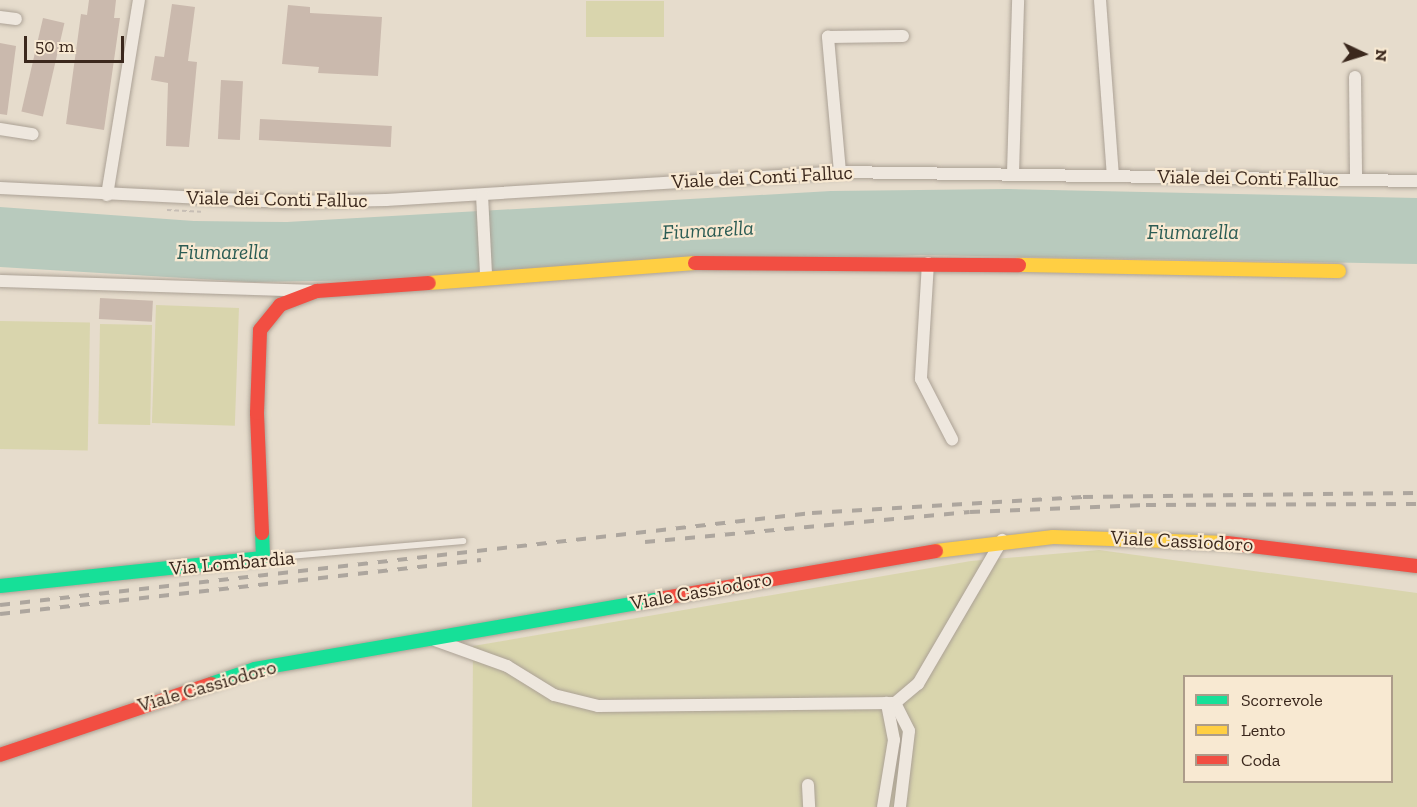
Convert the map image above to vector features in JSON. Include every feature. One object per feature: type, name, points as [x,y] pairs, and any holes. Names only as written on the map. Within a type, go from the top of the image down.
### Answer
[{"type":"street","points":[[107,195],[139,0]]},
{"type":"street","points":[[1012,173],[1018,0]]},
{"type":"street","points":[[1100,0],[1113,176]]},
{"type":"street","points":[[0,17],[15,19]]},
{"type":"street","points":[[840,172],[828,37],[903,36]]},
{"type":"street","points":[[1355,77],[1356,180]]},
{"type":"street","points":[[0,129],[33,134]]},
{"type":"street","name":"Viale dei Conti Falluc","points":[[0,188],[285,202],[482,195],[840,172],[1417,181]]},
{"type":"street","points":[[482,195],[486,277]]},
{"type":"street","points":[[0,281],[317,291],[735,260],[1340,271]]},
{"type":"street","points":[[928,263],[921,379],[952,440]]},
{"type":"street","points":[[263,558],[258,337],[267,315],[280,305],[317,291]]},
{"type":"street","name":"Viale Cassiodoro","points":[[0,755],[229,676],[427,638],[1002,540],[1053,537],[1256,544],[1417,566]]},
{"type":"street","points":[[427,638],[507,666],[554,695],[598,706],[891,703],[918,684],[1002,540]]},
{"type":"street","name":"Via Lombardia","points":[[0,586],[263,558]]},
{"type":"street","points":[[883,807],[894,740],[891,703]]},
{"type":"street","points":[[891,703],[909,731],[900,807]]},
{"type":"street","points":[[808,785],[809,807]]},
{"type":"lane","name":"Via Lombardia","points":[[263,558],[463,541]]},
{"type":"shaded area","points":[[586,1],[664,1],[664,37],[586,37]]},
{"type":"shaded area","points":[[156,305],[239,308],[235,426],[152,423]]},
{"type":"shaded area","points":[[0,321],[90,323],[88,451],[0,449]]},
{"type":"shaded area","points":[[100,324],[152,325],[150,425],[98,424]]},
{"type":"shaded area","points":[[1099,550],[1417,593],[1417,807],[472,807],[473,646],[971,561]]},
{"type":"water","name":"Fiumarella","points":[[1008,189],[1417,198],[1417,264],[921,255],[377,280],[251,282],[0,267],[0,207],[194,221],[287,222],[831,191]]},
{"type":"building","points":[[89,0],[116,0],[114,18],[120,18],[104,130],[66,124],[81,14],[87,15]]},
{"type":"building","points":[[172,4],[195,7],[188,61],[197,62],[189,147],[166,146],[168,83],[151,80],[155,56],[164,57]]},
{"type":"building","points":[[288,5],[310,7],[310,13],[382,17],[378,76],[318,73],[319,67],[282,64]]},
{"type":"building","points":[[43,18],[64,23],[43,116],[21,112]]},
{"type":"building","points":[[0,43],[16,46],[7,115],[0,114]]},
{"type":"building","points":[[221,80],[243,81],[240,140],[218,139]]},
{"type":"building","points":[[260,119],[392,126],[391,147],[259,140]]},
{"type":"building","points":[[100,298],[153,301],[152,322],[99,319]]},
{"type":"railway","points":[[0,605],[812,513],[1083,497],[1417,493]]},
{"type":"railway","points":[[645,542],[970,512],[1146,505],[1417,504]]},
{"type":"railway","points":[[0,614],[481,560]]},
{"type":"traffic: fast","points":[[0,586],[263,558],[262,533]]},
{"type":"traffic: fast","points":[[211,684],[255,669],[664,598]]},
{"type":"traffic: slow","points":[[429,283],[695,263]]},
{"type":"traffic: slow","points":[[1019,265],[1339,271]]},
{"type":"traffic: slow","points":[[936,551],[1053,537],[1227,543]]},
{"type":"traffic: jam","points":[[695,263],[1019,265]]},
{"type":"traffic: jam","points":[[262,533],[257,413],[260,330],[280,305],[317,291],[429,283]]},
{"type":"traffic: jam","points":[[1227,543],[1417,566]]},
{"type":"traffic: jam","points":[[664,598],[936,551]]},
{"type":"traffic: jam","points":[[0,755],[211,684]]}]
